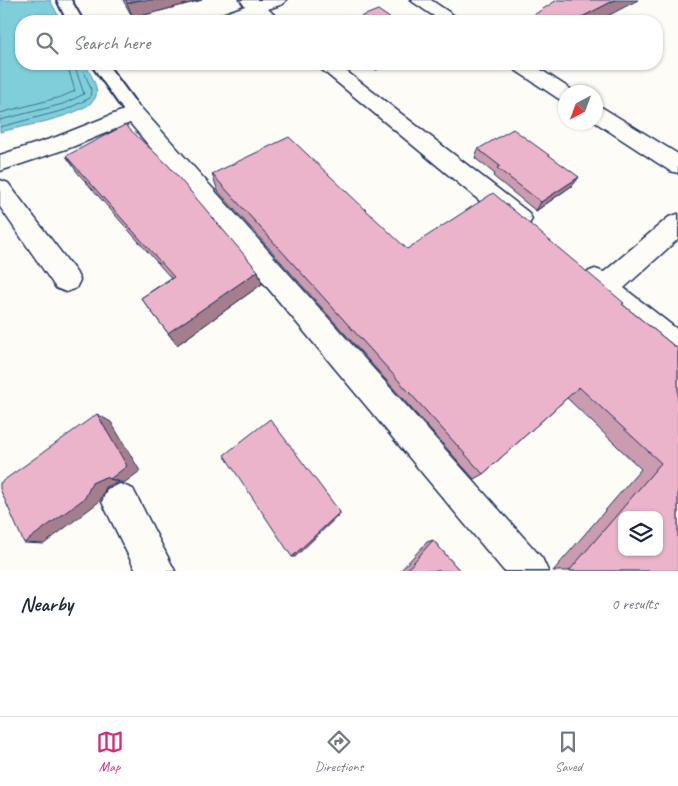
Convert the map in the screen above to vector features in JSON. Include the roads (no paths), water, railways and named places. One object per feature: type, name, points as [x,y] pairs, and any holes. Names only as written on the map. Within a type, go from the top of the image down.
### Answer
[{"type":"street","points":[[231,15],[252,4],[277,0]]},
{"type":"street","points":[[420,0],[444,15]]},
{"type":"street","points":[[252,4],[265,15]]},
{"type":"street","points":[[332,70],[535,232]]},
{"type":"street","points":[[528,70],[558,89]]},
{"type":"street","points":[[0,163],[64,142],[134,113],[529,571]]},
{"type":"street","points":[[603,117],[678,165]]},
{"type":"street","points":[[0,189],[66,280]]},
{"type":"street","points":[[605,288],[678,224]]},
{"type":"street","points":[[581,270],[678,348]]},
{"type":"street","points":[[120,502],[156,571]]},
{"type":"lane","points":[[64,0],[72,15]]},
{"type":"lane","points":[[103,70],[134,113]]},
{"type":"water","points":[[0,0],[50,0],[58,15],[15,15],[15,70],[88,70],[96,88],[96,96],[91,103],[68,114],[0,132]]}]
